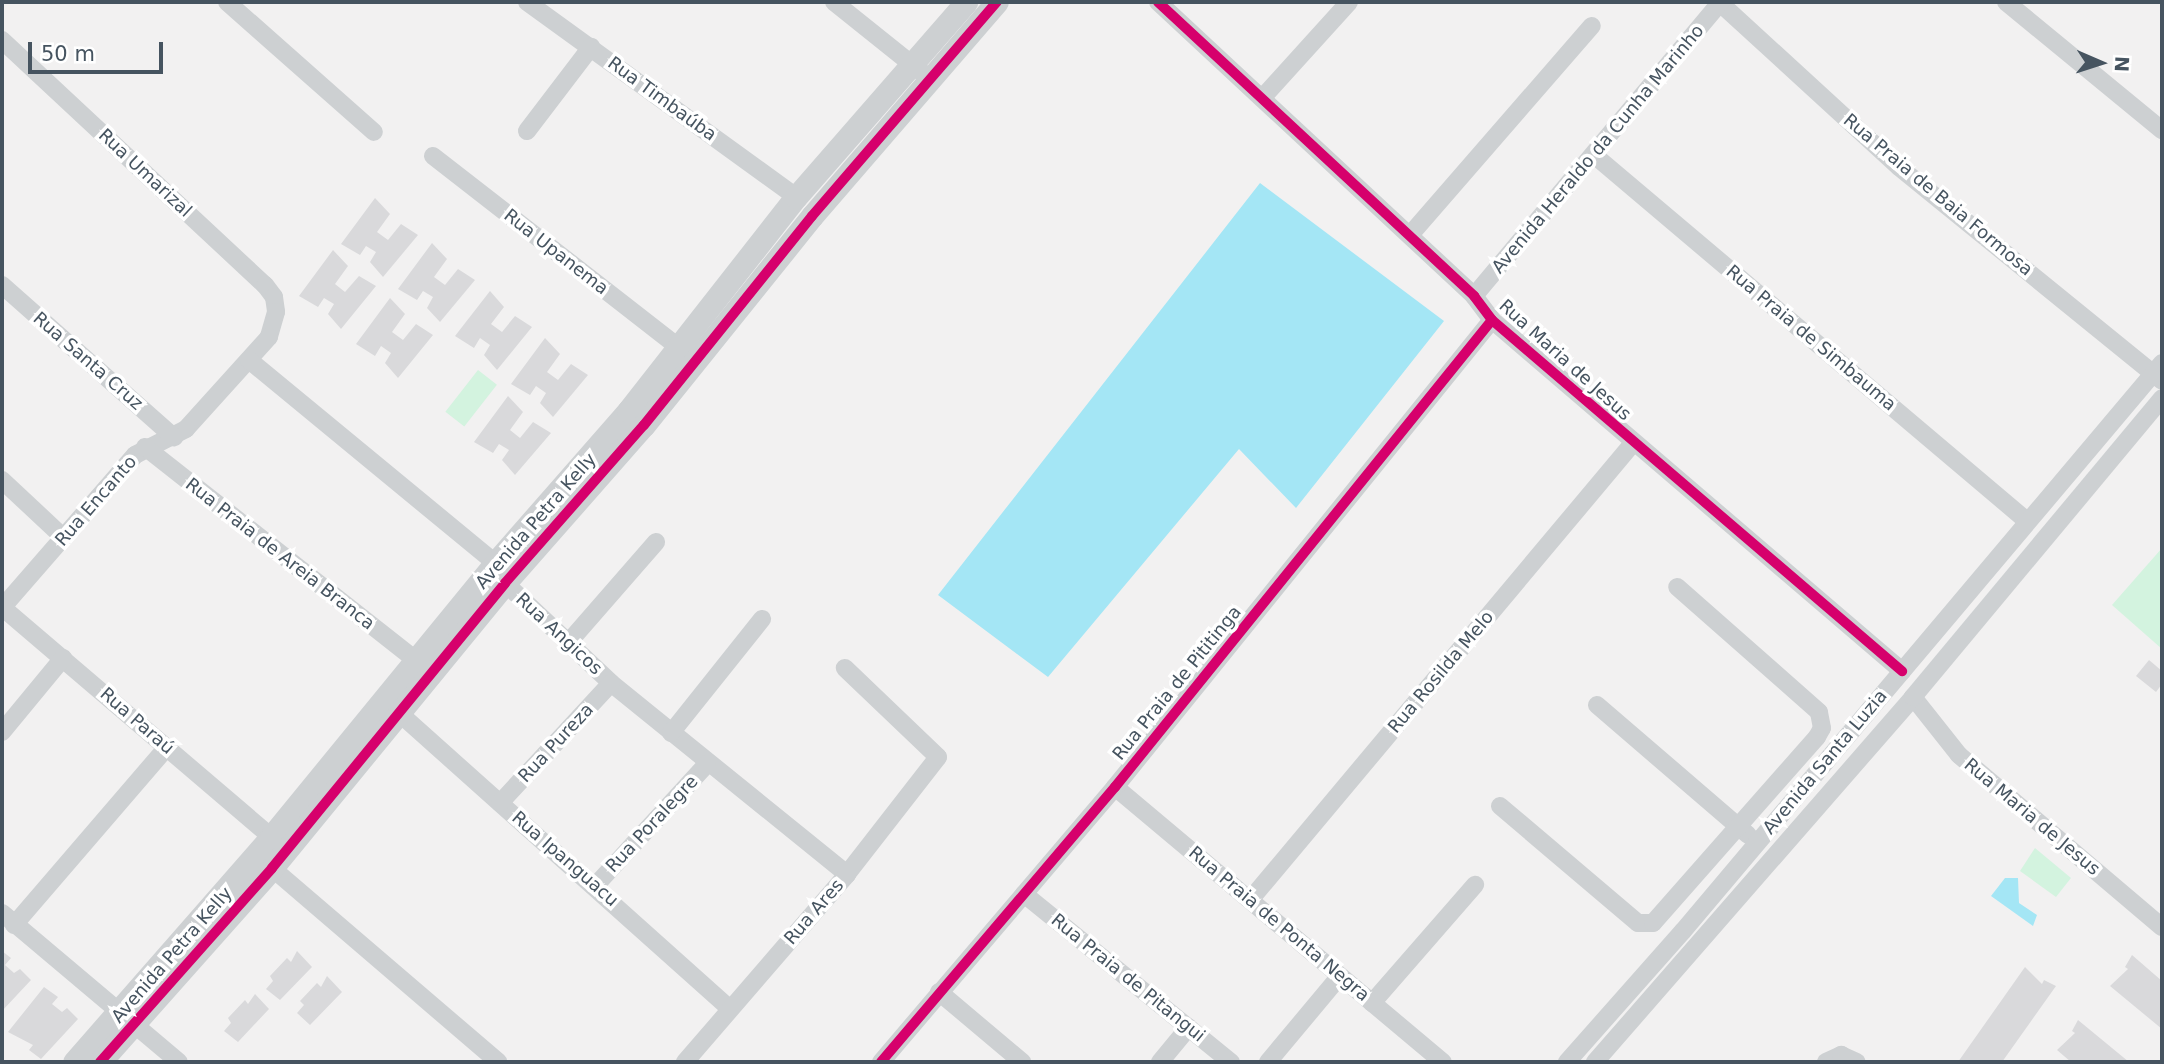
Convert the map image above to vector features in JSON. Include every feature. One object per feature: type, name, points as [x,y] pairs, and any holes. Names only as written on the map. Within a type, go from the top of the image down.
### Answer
[{"type":"street","points":[[227,2],[374,132]]},
{"type":"street","name":"Rua Timbaúba","points":[[527,2],[796,197]]},
{"type":"street","points":[[834,2],[929,78]]},
{"type":"street","name":"Avenida Petra Kelly","points":[[74,1062],[126,1017],[272,868],[398,712],[500,573],[796,197],[909,63],[966,2]]},
{"type":"street","name":"Avenida Petra Kelly","points":[[100,1062],[126,1017],[416,660],[644,425],[929,78],[997,2]]},
{"type":"street","points":[[1263,97],[1349,2]]},
{"type":"street","name":"Avenida Heraldo da Cunha Marinho","points":[[1474,296],[1720,2]]},
{"type":"street","name":"Rua Praia de Baia Formosa","points":[[1720,2],[1899,167],[2159,372]]},
{"type":"street","points":[[2006,2],[2162,130]]},
{"type":"street","name":"Rua Maria de Jesus","points":[[1165,4],[1474,296],[1492,320],[1902,671]]},
{"type":"street","points":[[1410,235],[1592,26]]},
{"type":"street","name":"Rua Umarizal","points":[[2,40],[265,285],[274,297],[276,312]]},
{"type":"street","points":[[527,131],[591,47]]},
{"type":"street","name":"Rua Praia de Simbauma","points":[[1594,155],[2027,521]]},
{"type":"street","name":"Rua Upanema","points":[[433,156],[678,347]]},
{"type":"street","name":"Rua Santa Cruz","points":[[2,285],[174,437]]},
{"type":"street","name":"Rua Encanto","points":[[2,608],[145,447],[174,437],[249,360],[275,326],[276,312]]},
{"type":"street","name":"Rua Praia de Pititinga","points":[[881,1062],[1115,787],[1492,320]]},
{"type":"street","name":"Rua Angicos","points":[[249,360],[500,573],[611,683],[707,764],[846,874]]},
{"type":"street","name":"Avenida Santa Luzia","points":[[1567,1062],[1757,843],[2027,521],[2159,372]]},
{"type":"street","name":"Avenida Santa Luzia","points":[[1595,1062],[1913,697],[2162,398]]},
{"type":"street","name":"Rua Rosilda Melo","points":[[1250,900],[1633,443]]},
{"type":"street","name":"Rua Praia de Areia Branca","points":[[145,447],[416,660]]},
{"type":"street","points":[[2,480],[63,537]]},
{"type":"street","points":[[568,643],[656,542]]},
{"type":"street","points":[[1500,806],[1638,923],[1646,924],[1659,920],[1817,737],[1823,719],[1677,587]]},
{"type":"street","name":"Rua Paraú","points":[[2,608],[63,657],[271,837]]},
{"type":"street","points":[[671,733],[762,619]]},
{"type":"street","points":[[2,732],[63,657]]},
{"type":"street","name":"Rua Ares","points":[[685,1062],[846,874],[938,757],[845,668]]},
{"type":"street","name":"Rua Pureza","points":[[500,803],[611,683]]},
{"type":"street","name":"Rua Maria de Jesus","points":[[1913,697],[1959,755],[2162,927]]},
{"type":"street","points":[[1597,705],[1757,843]]},
{"type":"street","name":"Rua Ipanguacu","points":[[398,712],[596,885],[730,1009]]},
{"type":"street","points":[[167,747],[8,919],[179,1062]]},
{"type":"street","name":"Rua Poralegre","points":[[596,885],[707,764]]},
{"type":"street","name":"Rua Praia de Ponta Negra","points":[[1115,787],[1443,1062]]},
{"type":"street","points":[[272,868],[498,1062]]},
{"type":"street","points":[[1372,1003],[1475,885]]},
{"type":"street","name":"Rua Praia de Pitangui","points":[[1024,894],[1231,1062]]},
{"type":"street","points":[[1268,1062],[1340,976]]},
{"type":"street","points":[[939,992],[1022,1062]]},
{"type":"street","points":[[1160,1062],[1189,1027]]},
{"type":"street","points":[[1826,1062],[1841,1055],[1857,1062]]},
{"type":"green space","points":[[478,370],[497,385],[464,427],[445,412]]},
{"type":"green space","points":[[2162,548],[2162,649],[2112,605]]},
{"type":"green space","points":[[2035,848],[2071,878],[2056,897],[2020,871]]},
{"type":"water","points":[[1260,183],[1444,321],[1296,508],[1239,449],[1048,677],[938,595]]},
{"type":"water","points":[[2005,878],[2018,878],[2019,903],[2037,915],[2033,926],[1991,896]]},
{"type":"building","points":[[375,198],[390,214],[377,232],[388,240],[401,224],[418,235],[383,277],[370,262],[376,252],[366,246],[360,255],[341,244]]},
{"type":"building","points":[[432,243],[447,259],[434,277],[445,285],[458,269],[475,280],[440,322],[427,308],[433,297],[423,291],[417,300],[398,289]]},
{"type":"building","points":[[333,250],[348,266],[335,284],[345,292],[359,276],[376,286],[341,329],[328,314],[334,304],[324,298],[318,307],[299,296]]},
{"type":"building","points":[[490,291],[504,307],[491,324],[502,332],[515,316],[532,327],[497,370],[484,355],[490,345],[480,338],[474,348],[455,336]]},
{"type":"building","points":[[390,298],[405,314],[392,332],[403,340],[416,324],[433,335],[398,378],[385,363],[391,353],[381,346],[375,356],[356,344]]},
{"type":"building","points":[[545,338],[560,354],[547,372],[558,380],[571,364],[588,375],[553,417],[540,403],[546,393],[536,386],[530,395],[511,384]]},
{"type":"building","points":[[508,396],[523,412],[510,430],[520,438],[533,422],[551,433],[515,475],[502,460],[509,450],[499,444],[493,453],[474,442]]},
{"type":"building","points":[[2149,660],[2162,671],[2162,684],[2156,692],[2136,676]]},
{"type":"building","points":[[2,951],[11,958],[5,965],[14,973],[20,969],[31,980],[2,1011]]},
{"type":"building","points":[[297,951],[312,967],[280,1000],[266,989],[273,981],[270,976],[287,958],[291,962]]},
{"type":"building","points":[[2132,955],[2162,981],[2162,1029],[2110,986],[2128,969],[2125,967]]},
{"type":"building","points":[[2025,967],[2042,984],[2044,980],[2056,986],[2002,1062],[1958,1062]]},
{"type":"building","points":[[327,976],[342,992],[310,1025],[297,1013],[304,1005],[300,1001],[317,983],[321,987]]},
{"type":"building","points":[[44,987],[58,997],[52,1004],[62,1012],[67,1008],[78,1019],[41,1059],[29,1050],[33,1045],[8,1032]]},
{"type":"building","points":[[255,994],[269,1009],[238,1042],[224,1031],[231,1023],[228,1018],[245,1000],[248,1004]]},
{"type":"building","points":[[2078,1020],[2129,1062],[2071,1062],[2057,1050],[2075,1033],[2072,1031]]},
{"type":"cycle path","points":[[100,1062],[272,868],[505,583],[644,425],[812,216],[997,2]]},
{"type":"cycle path","points":[[1158,2],[1474,296],[1492,320],[1902,671]]},
{"type":"cycle path","points":[[881,1062],[1115,787],[1492,320]]}]
